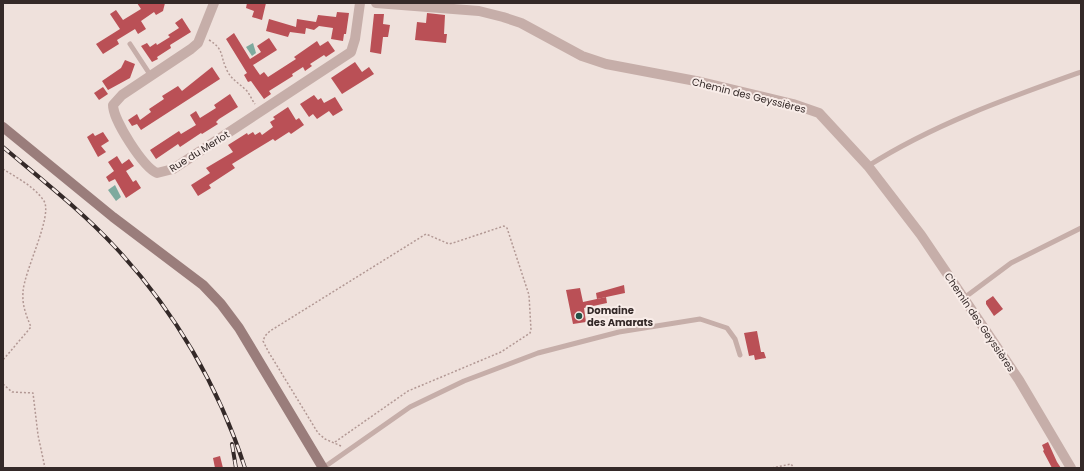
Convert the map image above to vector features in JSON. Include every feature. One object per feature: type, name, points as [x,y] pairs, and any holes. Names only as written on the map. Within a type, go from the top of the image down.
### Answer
[{"type":"street","name":"Rue du Merlot","points":[[214,3],[198,43],[122,95],[113,105],[116,118],[147,166],[157,173],[173,169],[351,52],[355,39],[360,3]]},
{"type":"street","name":"Chemin des Geyssières","points":[[376,3],[479,11],[497,15],[521,23],[582,56],[606,64],[701,82],[793,104],[819,114],[868,166],[921,235],[1019,380],[1072,468]]},
{"type":"street","points":[[3,126],[113,217],[203,285],[221,304],[239,328],[323,468]]},
{"type":"lane","points":[[130,44],[151,76]]},
{"type":"lane","points":[[868,166],[885,155],[970,114],[1081,72]]},
{"type":"lane","points":[[964,298],[1011,262],[1081,228]]},
{"type":"lane","points":[[323,468],[410,407],[464,381],[538,353],[619,332],[700,319],[726,328],[735,338],[740,355]]},
{"type":"path","points":[[202,36],[215,44],[223,54],[225,68],[233,81],[246,91],[261,112]]},
{"type":"path","points":[[3,169],[32,187],[45,202],[46,219],[30,264],[23,291],[24,311],[31,327],[3,360]]},
{"type":"path","points":[[335,442],[408,391],[501,352],[530,333],[529,295],[507,228],[504,226],[449,244],[426,234],[270,331],[265,336],[263,341],[313,426],[325,439],[335,442],[341,446],[345,453]]},
{"type":"path","points":[[3,384],[12,392],[33,393],[38,435],[46,468]]},
{"type":"path","points":[[772,468],[791,464],[794,468]]},
{"type":"water","points":[[253,43],[256,53],[252,56],[246,47]]},
{"type":"water","points":[[115,185],[121,197],[116,201],[108,190]]},
{"type":"building","points":[[137,3],[165,3],[163,11],[156,15],[154,12],[141,21],[146,29],[138,34],[135,29],[117,40],[119,44],[103,54],[96,44],[120,29],[110,14],[116,10],[123,20],[141,9]]},
{"type":"building","points":[[247,3],[266,3],[262,20],[252,17],[254,11],[246,8]]},
{"type":"building","points":[[337,12],[349,13],[346,34],[344,34],[343,41],[331,39],[333,28],[319,26],[314,30],[306,28],[305,34],[290,32],[288,37],[266,31],[269,19],[296,27],[297,19],[316,22],[318,15],[336,17]]},
{"type":"building","points":[[427,13],[445,15],[444,34],[447,34],[446,43],[415,40],[417,22],[426,23]]},
{"type":"building","points":[[374,14],[384,14],[383,24],[390,25],[388,37],[383,37],[381,54],[370,52]]},
{"type":"building","points":[[182,18],[191,32],[170,45],[171,48],[152,62],[141,46],[147,43],[150,47],[156,43],[157,45],[170,37],[168,35],[179,28],[175,23]]},
{"type":"building","points":[[234,33],[250,59],[261,52],[257,46],[269,38],[277,50],[253,65],[260,75],[264,72],[268,77],[296,59],[294,57],[317,41],[320,46],[328,41],[335,51],[326,57],[324,55],[310,64],[312,66],[305,71],[303,67],[292,74],[293,76],[269,91],[271,94],[264,99],[251,81],[248,82],[244,75],[247,73],[226,39]]},
{"type":"building","points":[[125,60],[135,64],[130,78],[108,90],[102,81],[121,68]]},
{"type":"building","points":[[355,62],[362,72],[369,67],[374,74],[342,94],[331,78]]},
{"type":"building","points":[[212,67],[220,79],[141,130],[137,124],[132,126],[128,120],[137,114],[140,120],[151,112],[149,109],[164,99],[162,96],[178,86],[182,91]]},
{"type":"building","points":[[103,87],[108,94],[99,100],[94,93]]},
{"type":"building","points":[[230,94],[238,107],[219,119],[216,122],[218,124],[180,147],[178,144],[156,159],[150,150],[179,131],[181,134],[196,125],[190,115],[196,111],[200,118],[216,108],[214,105]]},
{"type":"building","points":[[314,95],[318,100],[321,98],[324,103],[335,97],[343,110],[333,116],[329,111],[317,119],[313,114],[309,117],[300,104]]},
{"type":"building","points":[[288,107],[296,120],[299,118],[304,125],[291,134],[289,132],[275,141],[273,139],[232,164],[235,168],[209,185],[211,188],[198,196],[191,185],[210,173],[206,168],[233,152],[228,145],[247,133],[248,135],[253,132],[255,135],[260,132],[262,135],[273,127],[270,122],[275,119],[273,117]]},
{"type":"building","points":[[103,132],[109,141],[101,146],[106,152],[98,157],[87,137],[93,133],[95,136]]},
{"type":"building","points":[[117,156],[122,164],[129,159],[134,166],[126,171],[133,182],[136,180],[141,188],[126,198],[115,179],[109,182],[106,177],[114,171],[108,162]]},
{"type":"building","points":[[624,285],[625,293],[597,299],[596,293]]},
{"type":"building","points":[[580,288],[583,302],[606,297],[607,303],[584,308],[586,322],[573,324],[566,290]]},
{"type":"building","points":[[993,296],[1003,309],[994,316],[986,304],[986,301]]},
{"type":"building","points":[[757,331],[761,352],[764,352],[766,358],[755,360],[754,355],[749,356],[744,333]]},
{"type":"building","points":[[1048,442],[1061,468],[1052,468],[1043,451],[1042,445]]},
{"type":"building","points":[[220,456],[223,468],[215,468],[213,458]]},
{"type":"railway","points":[[3,147],[103,234],[157,297],[175,323],[208,379],[222,408],[245,468]]},
{"type":"railway","points":[[232,444],[236,468]]},
{"type":"place","name":"Domaine des Amarats","points":[[579,316]]}]
